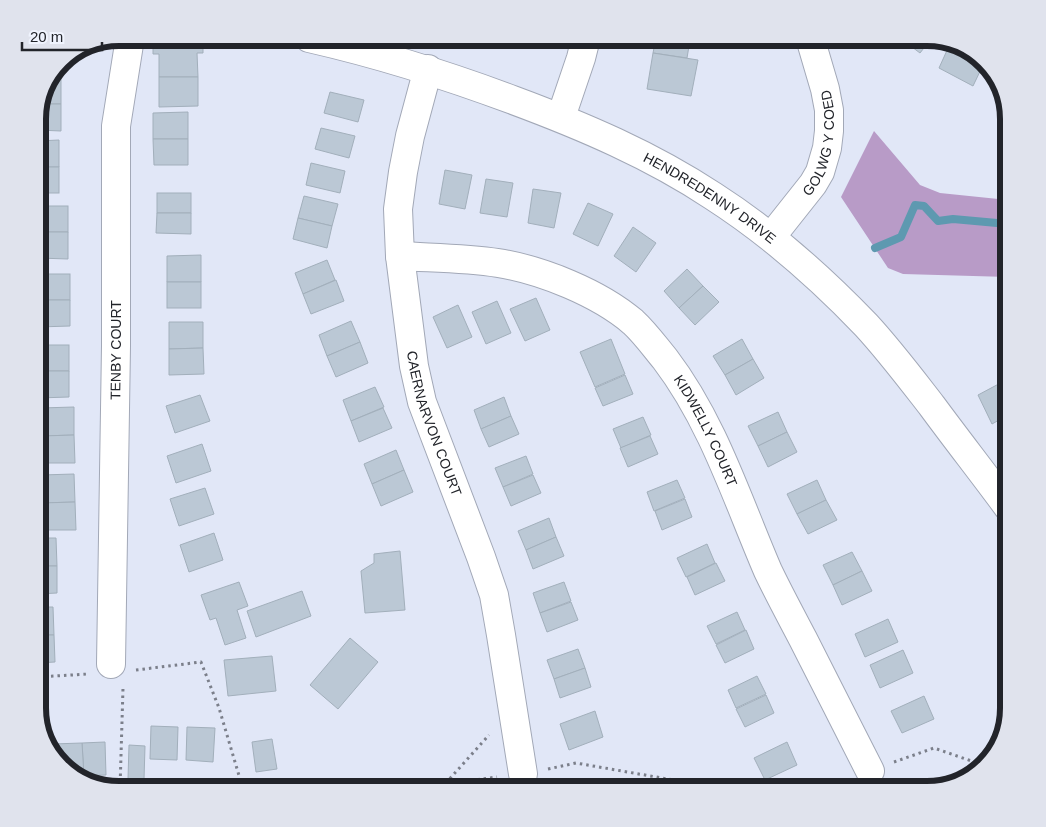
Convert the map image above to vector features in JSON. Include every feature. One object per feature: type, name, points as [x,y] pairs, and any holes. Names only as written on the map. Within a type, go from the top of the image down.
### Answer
[{"type":"street","name":"TENBY COURT","points":[[116,673],[116,126],[129,46]]},
{"type":"street","name":"HENDREDENNY DRIVE","points":[[348,46],[428,69],[561,117],[617,142],[672,170],[715,196],[771,238],[820,280],[867,327],[1000,486]]},
{"type":"street","points":[[561,117],[584,46]]},
{"type":"street","name":"GOLWG Y COED","points":[[771,238],[820,172],[827,148],[830,131],[829,110],[812,46]]},
{"type":"street","name":"CAERNARVON COURT","points":[[428,69],[410,136],[398,209],[400,256],[414,366],[422,402],[494,595],[523,774]]},
{"type":"street","name":"KIDWELLY COURT","points":[[400,256],[462,259],[500,264],[538,273],[573,286],[609,305],[633,322],[654,345],[677,375],[698,411],[715,446],[769,573],[870,771]]},
{"type":"path","points":[[46,677],[116,673],[201,662],[219,708],[240,781]]},
{"type":"path","points":[[116,673],[120,781]]},
{"type":"path","points":[[448,781],[513,708]]},
{"type":"path","points":[[934,748],[976,762]]},
{"type":"path","points":[[468,781],[523,774],[576,763],[679,781]]},
{"type":"shaded area","points":[[874,131],[920,185],[940,193],[1000,199],[1000,277],[903,274],[888,268],[841,197]]},
{"type":"building","points":[[153,46],[203,46],[203,53],[197,53],[198,77],[159,77],[159,54],[153,54]]},
{"type":"building","points":[[654,46],[689,46],[687,58],[653,53]]},
{"type":"building","points":[[911,46],[926,46],[920,53]]},
{"type":"building","points":[[947,49],[971,61],[980,70],[973,86],[939,68]]},
{"type":"building","points":[[653,53],[698,60],[691,96],[647,89]]},
{"type":"building","points":[[159,77],[198,77],[198,106],[159,107]]},
{"type":"building","points":[[60,78],[61,78],[61,104],[48,104],[52,92]]},
{"type":"building","points":[[330,92],[364,100],[358,122],[324,113]]},
{"type":"building","points":[[48,104],[61,104],[61,131],[46,130]]},
{"type":"building","points":[[188,112],[188,139],[153,139],[153,113]]},
{"type":"building","points":[[321,128],[355,136],[349,158],[315,149]]},
{"type":"building","points":[[153,139],[188,139],[188,165],[154,165]]},
{"type":"building","points":[[59,140],[59,167],[46,167],[46,141]]},
{"type":"building","points":[[311,163],[345,171],[340,193],[306,185]]},
{"type":"building","points":[[46,167],[59,167],[59,193],[46,193]]},
{"type":"building","points":[[445,170],[472,175],[465,209],[439,204]]},
{"type":"building","points":[[486,179],[513,183],[507,217],[480,213]]},
{"type":"building","points":[[533,189],[561,193],[554,228],[528,223]]},
{"type":"building","points":[[157,193],[191,193],[191,213],[157,213]]},
{"type":"building","points":[[304,196],[338,204],[332,226],[298,218]]},
{"type":"building","points":[[588,203],[613,214],[598,246],[573,234]]},
{"type":"building","points":[[46,206],[68,206],[68,232],[46,232]]},
{"type":"building","points":[[157,213],[191,213],[191,234],[156,233]]},
{"type":"building","points":[[298,218],[332,226],[327,248],[293,239]]},
{"type":"building","points":[[633,227],[656,243],[636,272],[614,256]]},
{"type":"building","points":[[46,232],[68,232],[68,259],[46,258]]},
{"type":"building","points":[[201,255],[201,282],[167,282],[167,256]]},
{"type":"building","points":[[327,260],[335,280],[303,294],[295,273]]},
{"type":"building","points":[[687,269],[703,286],[679,308],[664,291]]},
{"type":"building","points":[[46,274],[70,274],[70,300],[46,300]]},
{"type":"building","points":[[336,280],[344,301],[311,314],[303,294]]},
{"type":"building","points":[[167,282],[201,282],[201,308],[167,308]]},
{"type":"building","points":[[703,286],[719,302],[695,325],[679,308]]},
{"type":"building","points":[[536,298],[550,330],[525,341],[510,309]]},
{"type":"building","points":[[46,300],[70,300],[70,326],[46,327]]},
{"type":"building","points":[[497,301],[511,333],[486,344],[472,312]]},
{"type":"building","points":[[458,305],[472,337],[447,348],[433,317]]},
{"type":"building","points":[[351,321],[360,342],[327,356],[319,335]]},
{"type":"building","points":[[169,322],[203,322],[203,348],[169,349]]},
{"type":"building","points":[[611,339],[625,374],[595,387],[580,352]]},
{"type":"building","points":[[742,339],[753,359],[725,375],[713,356]]},
{"type":"building","points":[[360,342],[368,363],[336,377],[327,356]]},
{"type":"building","points":[[46,345],[69,345],[69,371],[46,371]]},
{"type":"building","points":[[203,348],[204,374],[169,375],[169,349]]},
{"type":"building","points":[[753,359],[764,378],[736,395],[725,375]]},
{"type":"building","points":[[46,371],[69,371],[69,397],[46,398]]},
{"type":"building","points":[[625,375],[633,394],[603,406],[595,388]]},
{"type":"building","points":[[1000,383],[1000,420],[992,424],[978,395]]},
{"type":"building","points":[[375,387],[384,407],[351,421],[343,400]]},
{"type":"building","points":[[200,395],[210,421],[175,433],[166,406]]},
{"type":"building","points":[[504,397],[511,416],[481,429],[474,410]]},
{"type":"building","points":[[74,407],[74,435],[46,436],[46,408]]},
{"type":"building","points":[[383,408],[392,428],[359,442],[351,421]]},
{"type":"building","points":[[778,412],[787,432],[758,446],[748,426]]},
{"type":"building","points":[[511,416],[519,434],[489,447],[481,429]]},
{"type":"building","points":[[643,417],[651,435],[621,448],[613,429]]},
{"type":"building","points":[[787,432],[797,452],[768,467],[758,446]]},
{"type":"building","points":[[74,435],[75,463],[46,463],[46,436]]},
{"type":"building","points":[[650,436],[658,454],[628,467],[620,448]]},
{"type":"building","points":[[202,444],[211,471],[176,483],[167,456]]},
{"type":"building","points":[[396,450],[404,470],[372,484],[364,464]]},
{"type":"building","points":[[526,456],[533,474],[503,487],[495,468]]},
{"type":"building","points":[[404,470],[413,492],[381,506],[372,484]]},
{"type":"building","points":[[74,474],[75,502],[46,503],[46,475]]},
{"type":"building","points":[[533,475],[541,493],[511,506],[503,487]]},
{"type":"building","points":[[677,480],[685,498],[654,511],[647,492]]},
{"type":"building","points":[[817,480],[826,500],[797,514],[787,494]]},
{"type":"building","points":[[205,488],[214,514],[179,526],[170,499]]},
{"type":"building","points":[[685,499],[692,517],[662,530],[655,511]]},
{"type":"building","points":[[826,500],[837,520],[808,534],[797,514]]},
{"type":"building","points":[[75,502],[76,530],[46,530],[46,503]]},
{"type":"building","points":[[549,518],[556,537],[526,550],[518,531]]},
{"type":"building","points":[[214,533],[223,560],[189,572],[180,545]]},
{"type":"building","points":[[556,537],[564,556],[533,569],[526,550]]},
{"type":"building","points":[[46,538],[56,538],[57,566],[46,566]]},
{"type":"building","points":[[707,544],[715,563],[686,577],[677,558]]},
{"type":"building","points":[[400,551],[405,610],[365,613],[361,571],[374,563],[374,554]]},
{"type":"building","points":[[852,552],[862,571],[833,585],[823,565]]},
{"type":"building","points":[[716,563],[725,581],[695,595],[687,577]]},
{"type":"building","points":[[46,566],[57,566],[57,593],[46,594]]},
{"type":"building","points":[[862,571],[872,591],[842,605],[833,585]]},
{"type":"building","points":[[239,582],[248,606],[237,610],[246,638],[225,645],[216,618],[210,620],[201,595]]},
{"type":"building","points":[[564,582],[571,601],[540,613],[533,593]]},
{"type":"building","points":[[302,591],[311,616],[256,637],[247,611]]},
{"type":"building","points":[[571,602],[578,620],[547,632],[540,613]]},
{"type":"building","points":[[46,607],[53,607],[54,635],[46,635]]},
{"type":"building","points":[[737,612],[745,630],[716,644],[707,626]]},
{"type":"building","points":[[888,619],[898,642],[865,657],[855,634]]},
{"type":"building","points":[[746,630],[754,649],[725,663],[716,645]]},
{"type":"building","points":[[46,635],[54,635],[55,662],[46,663]]},
{"type":"building","points":[[350,638],[378,662],[338,709],[310,685]]},
{"type":"building","points":[[578,649],[585,668],[554,679],[547,660]]},
{"type":"building","points":[[903,650],[913,673],[880,688],[870,665]]},
{"type":"building","points":[[272,656],[276,691],[228,696],[224,660]]},
{"type":"building","points":[[585,668],[591,687],[560,698],[554,679]]},
{"type":"building","points":[[757,676],[766,694],[736,708],[728,690]]},
{"type":"building","points":[[766,695],[774,713],[745,727],[736,709]]},
{"type":"building","points":[[924,696],[934,719],[902,733],[891,711]]},
{"type":"building","points":[[595,711],[603,737],[569,750],[560,724]]},
{"type":"building","points":[[151,726],[178,727],[177,760],[150,759]]},
{"type":"building","points":[[187,727],[215,728],[213,762],[186,760]]},
{"type":"building","points":[[272,739],[277,769],[256,772],[252,742]]},
{"type":"building","points":[[105,742],[106,775],[93,776],[84,771],[82,743]]},
{"type":"building","points":[[787,742],[797,765],[765,780],[754,758]]},
{"type":"building","points":[[82,743],[84,771],[75,766],[61,752],[56,744]]},
{"type":"building","points":[[129,745],[145,746],[144,780],[128,779]]},
{"type":"waterway","points":[[875,248],[901,237],[915,205],[924,206],[938,221],[953,219],[1000,223]]}]
